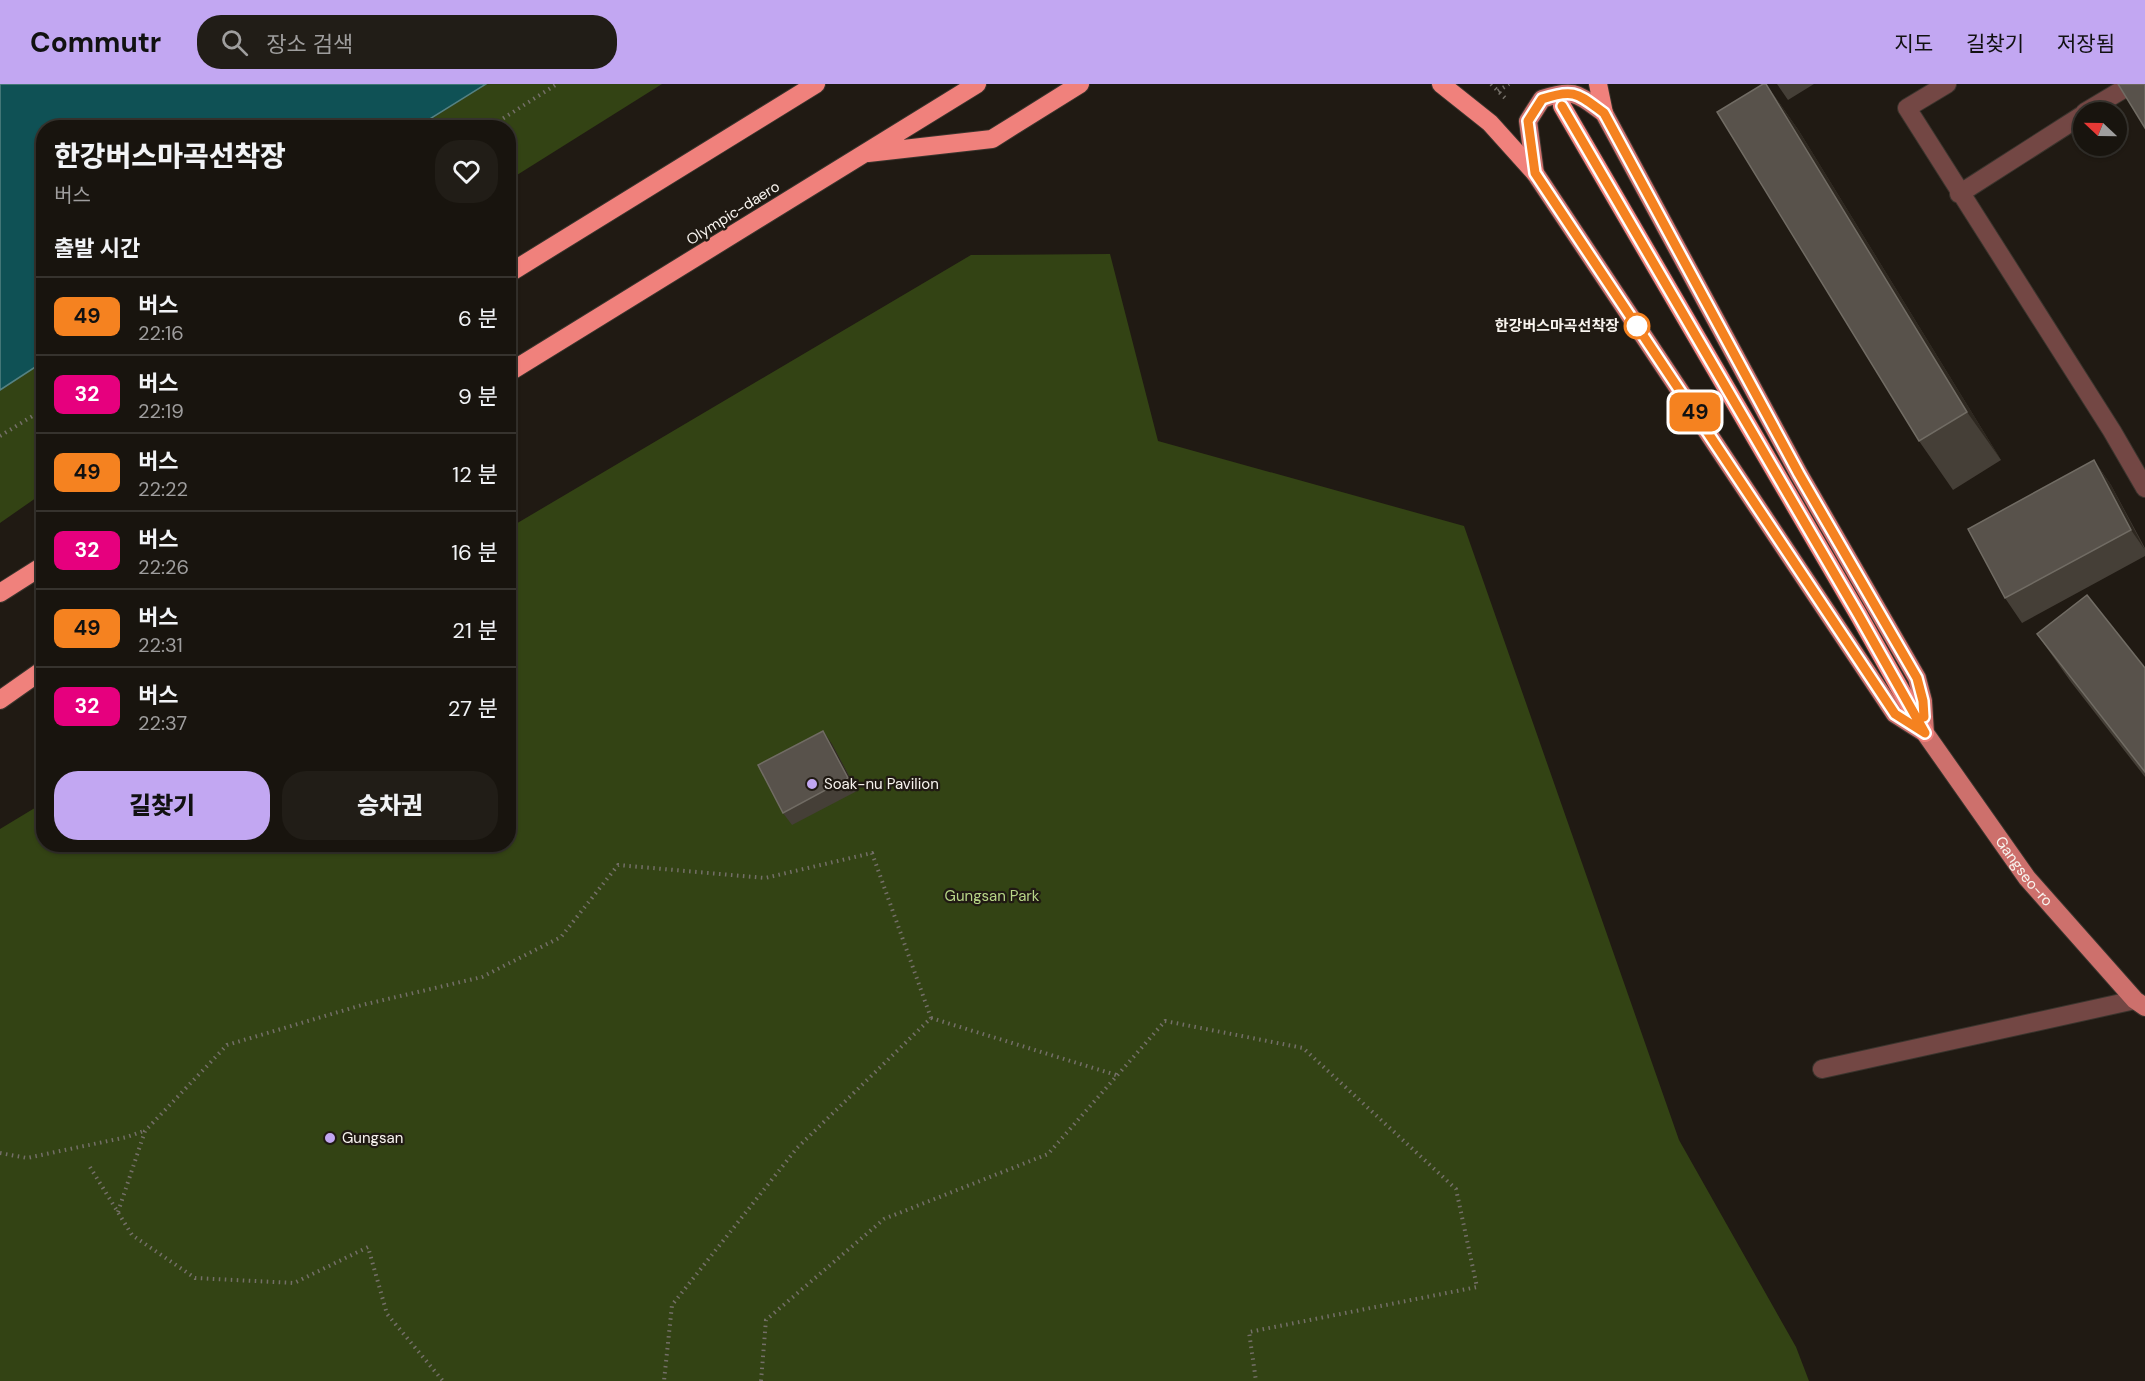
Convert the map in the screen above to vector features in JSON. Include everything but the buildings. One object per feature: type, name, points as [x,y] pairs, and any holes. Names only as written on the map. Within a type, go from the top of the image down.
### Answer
[{"type":"highway","points":[[516,269],[816,84]]},
{"type":"highway","name":"Olympic-daero","points":[[516,368],[977,84]]},
{"type":"highway","points":[[863,154],[992,139],[1080,84]]},
{"type":"highway","points":[[1442,84],[1490,123],[1535,173]]},
{"type":"highway","points":[[1598,84],[1604,113]]},
{"type":"highway","points":[[1562,106],[1925,733]]},
{"type":"highway","points":[[0,593],[36,570]]},
{"type":"highway","points":[[0,700],[36,675]]},
{"type":"main road","points":[[1562,92],[1580,95],[1604,113],[1799,474],[1917,678],[1923,701],[1925,733],[1895,714],[1535,173],[1528,121],[1542,99],[1562,92]]},
{"type":"main road","name":"Gangseo-ro","points":[[1925,733],[2027,878],[2140,1003]]},
{"type":"street","points":[[1947,84],[1907,108],[1959,194],[2112,430],[2145,488]]},
{"type":"street","points":[[2102,102],[2132,84]]},
{"type":"street","points":[[1959,194],[2073,120]]},
{"type":"street","name":"Gangseo-ro","points":[[1822,1069],[2140,1003]]},
{"type":"path","points":[[500,120],[556,84]]},
{"type":"path","points":[[1498,91],[1509,84]]},
{"type":"path","points":[[0,436],[36,414]]},
{"type":"path","points":[[118,1212],[145,1131],[227,1046],[362,1005],[482,977],[561,937],[618,865],[765,878],[872,853],[931,1018]]},
{"type":"path","points":[[931,1018],[1116,1075]]},
{"type":"path","points":[[664,1381],[672,1305],[797,1148],[931,1018]]},
{"type":"path","points":[[762,1381],[766,1320],[885,1219],[1048,1154],[1165,1021],[1303,1048],[1456,1189],[1477,1287],[1249,1332],[1256,1381]]},
{"type":"path","points":[[0,1152],[27,1158],[127,1137],[145,1131]]},
{"type":"path","points":[[90,1167],[132,1235],[195,1278],[294,1283],[368,1247],[387,1314],[443,1381]]},
{"type":"green space","points":[[486,84],[662,84],[516,176],[516,120],[430,120]]},
{"type":"green space","name":"Gungsan Park","points":[[1110,254],[1158,441],[1464,526],[1679,1140],[1796,1347],[1809,1381],[0,1381],[0,829],[36,807],[36,852],[516,852],[516,524],[971,255]]},
{"type":"green space","points":[[36,367],[36,498],[0,523],[0,390]]},
{"type":"water","points":[[0,84],[486,84],[428,120],[36,120],[36,367],[0,390]]},
{"type":"bus line","name":"49","points":[[1562,106],[1925,733],[1895,714],[1535,173],[1528,121],[1542,99],[1562,92],[1580,95],[1604,113],[1799,474],[1917,678],[1923,701],[1924,717]]},
{"type":"place","name":"한강버스마곡선착장","points":[[1637,326]]},
{"type":"place","name":"Soak-nu Pavilion","points":[[812,784]]},
{"type":"place","name":"Gungsan","points":[[330,1138]]}]
